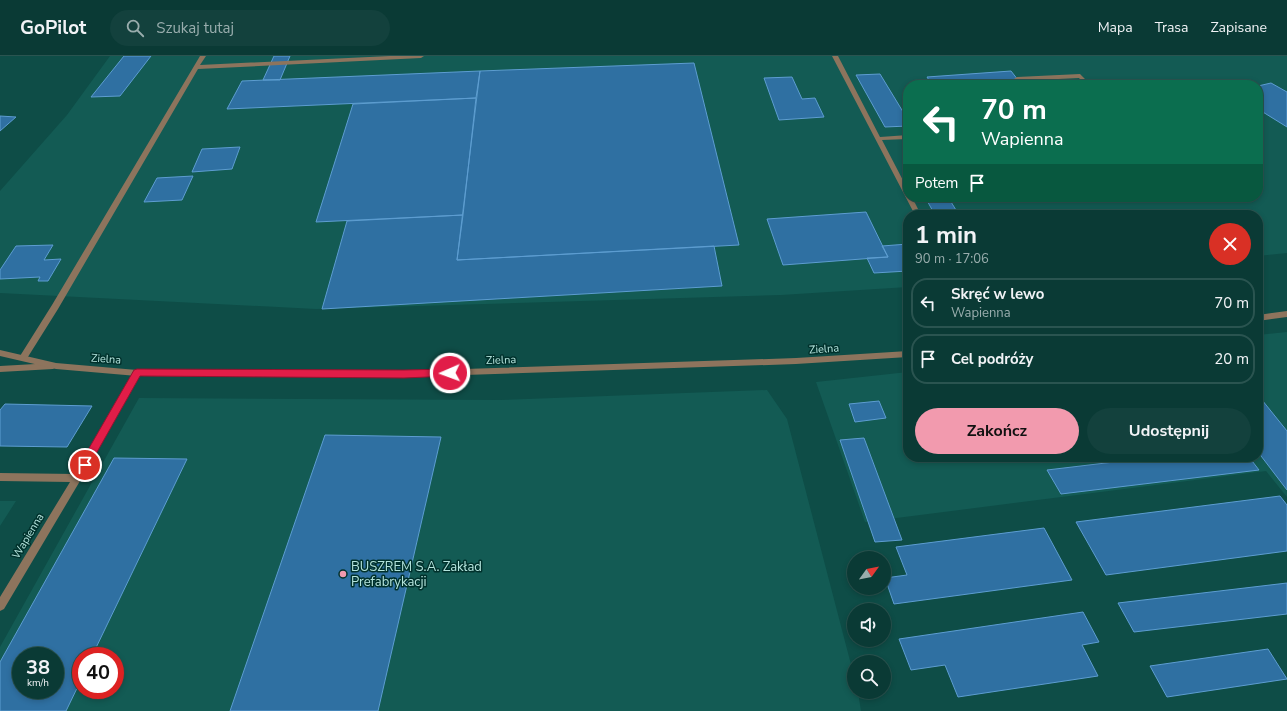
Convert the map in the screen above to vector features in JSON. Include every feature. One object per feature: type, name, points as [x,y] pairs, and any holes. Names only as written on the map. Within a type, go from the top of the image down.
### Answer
[{"type":"street","points":[[23,358],[56,307],[203,56]]},
{"type":"street","points":[[197,67],[421,56]]},
{"type":"street","points":[[835,56],[903,186]]},
{"type":"street","points":[[1017,79],[1080,76],[1084,80]]},
{"type":"street","points":[[878,139],[903,137]]},
{"type":"street","points":[[1263,317],[1287,314]]},
{"type":"street","name":"Zielna","points":[[0,353],[56,366],[137,372],[404,374],[796,361],[903,354]]},
{"type":"street","points":[[0,369],[56,366]]},
{"type":"street","name":"Wapienna","points":[[0,606],[77,478],[137,372]]},
{"type":"street","points":[[0,477],[77,478]]},
{"type":"shaded area","points":[[110,56],[1287,56],[1287,253],[1263,255],[1263,210],[903,210],[903,287],[781,295],[316,309],[0,293],[0,191],[67,115]]},
{"type":"shaded area","points":[[1287,332],[1287,497],[1266,471],[865,522],[816,382],[903,373],[903,462],[1263,462],[1263,334]]},
{"type":"shaded area","points":[[767,390],[787,419],[849,655],[847,655],[847,699],[859,699],[861,711],[0,711],[0,647],[139,398],[500,400]]},
{"type":"shaded area","points":[[0,501],[16,501],[0,526]]},
{"type":"building","points":[[124,56],[151,56],[120,96],[91,97]]},
{"type":"building","points":[[274,56],[290,56],[280,80],[263,80]]},
{"type":"building","points":[[694,63],[739,245],[457,260],[480,71]]},
{"type":"building","points":[[480,71],[476,98],[227,109],[242,81]]},
{"type":"building","points":[[1011,71],[1018,80],[929,80],[927,77]]},
{"type":"building","points":[[880,74],[903,112],[903,126],[885,127],[856,75]]},
{"type":"building","points":[[792,77],[802,99],[815,98],[824,117],[779,120],[764,78]]},
{"type":"building","points":[[1271,83],[1287,92],[1287,127],[1263,112],[1263,85]]},
{"type":"building","points":[[476,98],[463,215],[316,222],[353,104]]},
{"type":"building","points":[[0,116],[16,117],[0,131]]},
{"type":"building","points":[[240,147],[232,169],[192,172],[202,149]]},
{"type":"building","points":[[193,176],[182,200],[144,202],[157,178]]},
{"type":"building","points":[[928,202],[951,202],[956,210],[932,210]]},
{"type":"building","points":[[866,212],[888,257],[783,265],[767,219]]},
{"type":"building","points":[[463,215],[457,260],[714,246],[722,286],[322,309],[347,221]]},
{"type":"building","points":[[903,244],[903,271],[874,273],[867,258],[888,257],[882,246]]},
{"type":"building","points":[[53,245],[44,260],[61,259],[48,281],[38,281],[40,277],[0,279],[0,270],[16,246]]},
{"type":"building","points":[[879,401],[886,418],[855,422],[849,404]]},
{"type":"building","points":[[1263,401],[1287,431],[1287,490],[1263,459]]},
{"type":"building","points":[[5,404],[92,406],[67,447],[0,446],[0,410]]},
{"type":"building","name":"BUSZREM S.A. Zakład Prefabrykacji","points":[[325,435],[441,437],[378,711],[230,711]]},
{"type":"building","points":[[864,438],[902,540],[875,542],[840,440]]},
{"type":"building","points":[[114,458],[187,459],[96,647],[72,647],[72,699],[66,711],[0,711],[0,662]]},
{"type":"building","points":[[1114,462],[1253,462],[1259,470],[1061,494],[1047,470]]},
{"type":"building","points":[[1280,496],[1287,505],[1287,551],[1106,575],[1076,522]]},
{"type":"building","points":[[1044,528],[1072,580],[894,604],[891,595],[891,577],[907,575],[896,547]]},
{"type":"building","points":[[1287,583],[1287,614],[1134,632],[1118,603]]},
{"type":"building","points":[[1083,612],[1099,642],[1082,645],[1098,676],[958,697],[945,665],[911,670],[899,639]]},
{"type":"building","points":[[1268,649],[1287,679],[1167,697],[1150,666]]},
{"type":"place","name":"BUSZREM S.A. Zakład Prefabrykacji","points":[[343,574]]},
{"type":"route","points":[[85,465],[137,372],[450,373]]}]
